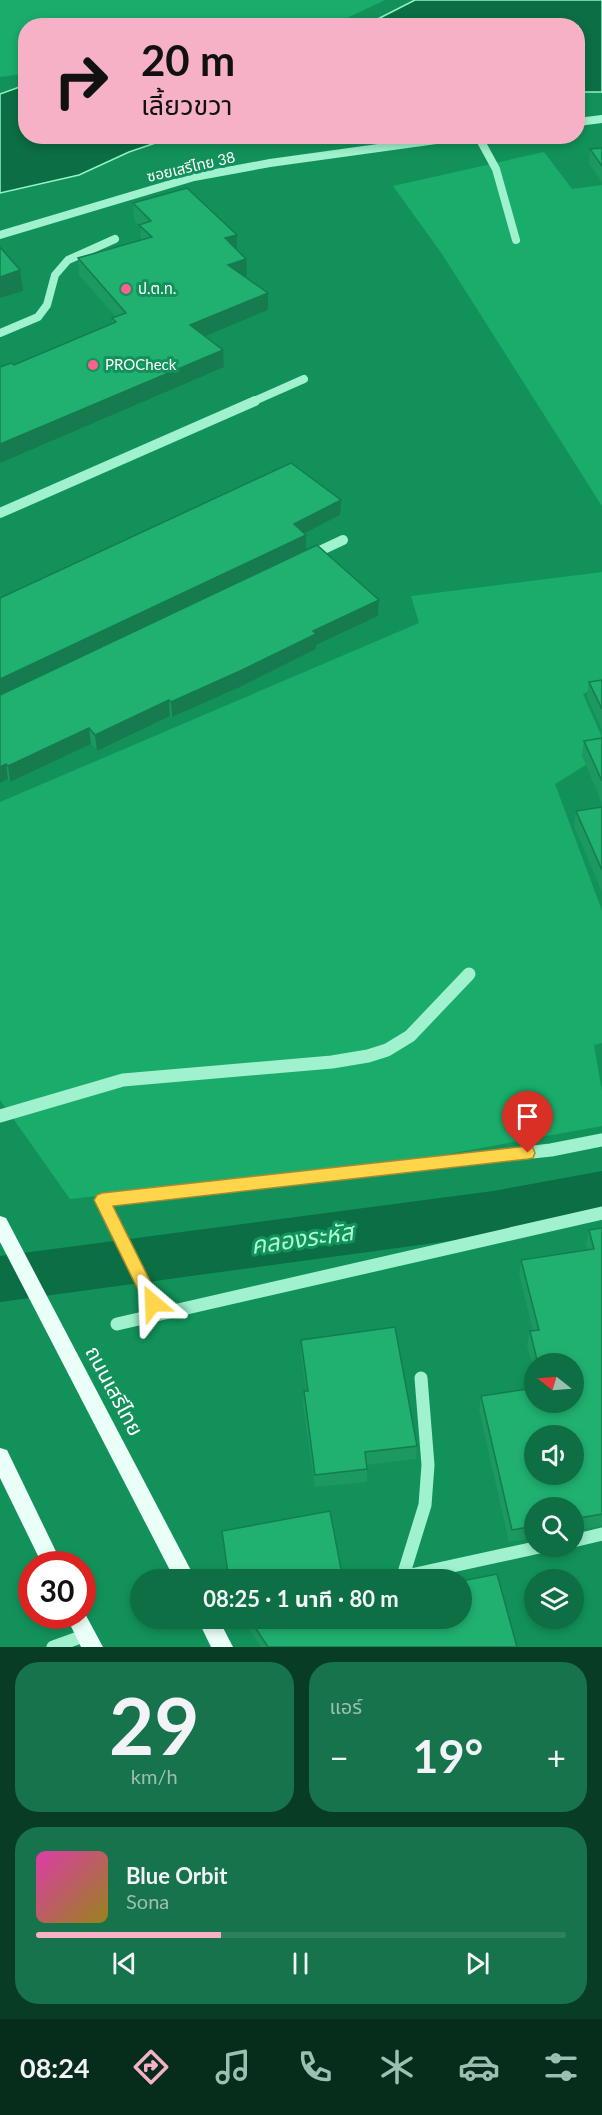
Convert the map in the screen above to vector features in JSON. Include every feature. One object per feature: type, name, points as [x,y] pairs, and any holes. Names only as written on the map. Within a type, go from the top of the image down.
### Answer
[{"type":"main road","name":"ถนนเสรีไทย","points":[[0,1224],[180,1569]]},
{"type":"main road","points":[[0,1457],[46,1551]]},
{"type":"main road","points":[[216,1629],[222,1647]]},
{"type":"street","points":[[585,121],[602,119]]},
{"type":"street","name":"ซอยเสรีไทย 38","points":[[0,235],[194,177],[409,144]]},
{"type":"street","points":[[482,144],[496,169],[516,240]]},
{"type":"street","points":[[0,333],[38,317],[47,305],[55,274],[68,260],[115,239]]},
{"type":"street","points":[[0,513],[304,379]]},
{"type":"street","points":[[300,560],[343,540]]},
{"type":"street","points":[[0,1116],[123,1080],[332,1062],[368,1056],[387,1050],[410,1036],[469,974]]},
{"type":"street","points":[[156,1308],[102,1200],[551,1150],[602,1140]]},
{"type":"street","points":[[117,1324],[156,1308],[602,1213]]},
{"type":"street","points":[[399,1569],[425,1505],[428,1465],[421,1378]]},
{"type":"street","points":[[584,1538],[602,1534]]},
{"type":"street","points":[[437,1569],[524,1550]]},
{"type":"street","points":[[53,1647],[89,1641]]},
{"type":"shaded area","points":[[0,0],[385,0],[347,18],[18,18],[18,75],[0,77]]},
{"type":"shaded area","points":[[415,0],[602,0],[602,92],[585,92],[585,18],[380,18]]},
{"type":"shaded area","points":[[18,88],[18,144],[152,144],[79,175],[0,193],[0,94]]},
{"type":"shaded area","points":[[544,152],[572,189],[602,185],[602,506],[442,254],[393,186]]},
{"type":"shaded area","points":[[602,572],[602,685],[583,694],[602,737],[602,755],[555,784],[602,911],[602,1043],[594,1045],[602,1092],[602,1126],[415,1160],[70,1199],[0,1100],[0,802],[419,623],[411,596]]},
{"type":"building","points":[[602,148],[602,166],[590,149]]},
{"type":"building","points":[[187,188],[237,235],[225,238],[246,259],[228,265],[268,293],[190,325],[223,350],[0,444],[0,367],[11,363],[14,365],[116,322],[112,318],[126,313],[78,258],[152,237],[139,225],[151,221],[133,203]]},
{"type":"building","points":[[0,247],[20,270],[0,277]]},
{"type":"building","points":[[291,463],[341,500],[294,524],[306,535],[0,679],[0,598]]},
{"type":"building","points":[[317,545],[379,600],[313,631],[316,634],[171,702],[169,700],[95,735],[89,728],[8,766],[6,764],[0,767],[0,695]]},
{"type":"building","points":[[602,680],[602,709],[589,682]]},
{"type":"building","points":[[602,738],[602,781],[584,741]]},
{"type":"building","points":[[602,807],[602,870],[576,811]]},
{"type":"building","points":[[602,1228],[602,1514],[584,1517],[584,1497],[524,1497],[524,1528],[512,1530],[481,1396],[524,1390],[524,1413],[584,1413],[584,1353],[535,1353],[530,1331],[539,1330],[521,1260],[594,1249],[589,1230]]},
{"type":"building","points":[[395,1327],[417,1446],[365,1452],[367,1469],[315,1475],[304,1391],[308,1391],[301,1340]]},
{"type":"building","points":[[330,1511],[341,1569],[227,1569],[222,1531]]},
{"type":"building","points":[[497,1574],[517,1647],[268,1647],[256,1629],[472,1629],[472,1579]]},
{"type":"waterway","name":"คลองระหัส","points":[[0,1279],[493,1213],[602,1192]]},
{"type":"place","name":"ป.ต.ท.","points":[[126,289]]},
{"type":"place","name":"PROCheck","points":[[93,365]]},
{"type":"route","points":[[153,1303],[102,1200],[528,1153]]}]
